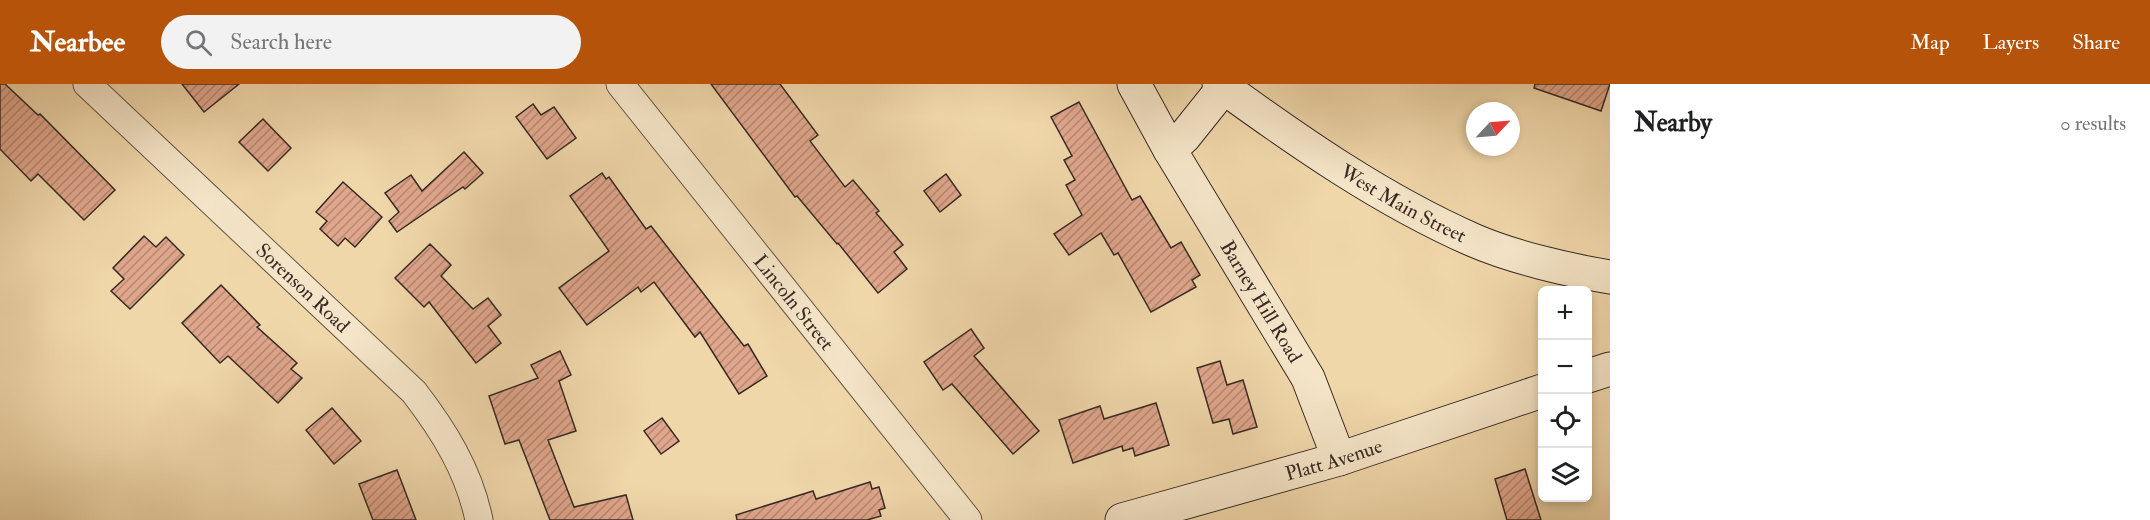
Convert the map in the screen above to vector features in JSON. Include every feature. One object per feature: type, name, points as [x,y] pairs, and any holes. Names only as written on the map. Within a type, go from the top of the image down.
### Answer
[{"type":"street","name":"Lincoln Street","points":[[620,84],[968,520]]},
{"type":"street","name":"Barney Hill Road","points":[[1134,84],[1170,150],[1308,378],[1339,459]]},
{"type":"street","name":"Sorenson Road","points":[[95,86],[414,392],[439,424],[462,465],[476,503],[479,520]]},
{"type":"street","points":[[1170,150],[1233,88]]},
{"type":"street","name":"West Main Street","points":[[1233,88],[1357,177],[1404,205],[1474,240],[1539,261],[1610,277]]},
{"type":"street","points":[[1592,374],[1610,369]]},
{"type":"street","name":"Platt Avenue","points":[[1122,520],[1339,459],[1538,392]]},
{"type":"building","points":[[0,84],[5,84],[38,115],[40,114],[115,190],[84,220],[38,174],[31,181],[0,149]]},
{"type":"building","points":[[182,84],[239,84],[204,112]]},
{"type":"building","points":[[711,84],[780,84],[818,135],[810,141],[845,187],[853,180],[879,211],[876,213],[903,245],[894,252],[907,269],[878,293],[838,243],[797,196],[795,197]]},
{"type":"building","points":[[1535,84],[1610,84],[1601,111],[1534,88]]},
{"type":"building","points":[[1079,102],[1132,200],[1140,196],[1171,248],[1181,242],[1200,275],[1192,280],[1196,287],[1151,312],[1118,253],[1114,255],[1101,233],[1069,255],[1054,234],[1082,215],[1066,185],[1075,180],[1064,160],[1072,156],[1051,117]]},
{"type":"building","points":[[533,104],[541,115],[554,107],[576,138],[547,159],[516,117]]},
{"type":"building","points":[[263,119],[291,148],[268,171],[239,142]]},
{"type":"building","points":[[464,152],[483,173],[465,189],[463,187],[397,232],[389,221],[399,212],[385,193],[411,175],[422,191]]},
{"type":"building","points":[[602,173],[606,179],[609,177],[646,229],[651,226],[744,346],[748,344],[767,376],[739,394],[700,332],[695,337],[654,282],[641,292],[638,287],[587,325],[559,288],[609,251],[570,196]]},
{"type":"building","points":[[946,174],[961,195],[940,212],[924,191]]},
{"type":"building","points":[[343,182],[382,217],[355,247],[345,238],[338,246],[320,229],[327,221],[316,212]]},
{"type":"building","points":[[144,236],[156,247],[166,237],[184,255],[130,309],[111,291],[124,279],[113,268]]},
{"type":"building","points":[[430,244],[451,265],[441,276],[473,309],[488,298],[501,315],[488,326],[501,343],[476,363],[429,302],[424,307],[395,278]]},
{"type":"building","points":[[221,285],[260,325],[257,327],[297,363],[291,369],[302,378],[278,403],[228,356],[220,363],[182,323]]},
{"type":"building","points":[[971,329],[984,348],[974,356],[1039,431],[1013,454],[952,384],[943,390],[924,362]]},
{"type":"building","points":[[560,351],[571,375],[559,381],[576,431],[548,440],[574,507],[626,495],[633,520],[550,520],[519,440],[505,444],[489,396],[538,378],[531,365]]},
{"type":"building","points":[[1220,361],[1227,385],[1243,380],[1257,427],[1233,434],[1229,419],[1213,423],[1197,368]]},
{"type":"building","points":[[1156,403],[1169,445],[1135,456],[1133,448],[1123,451],[1122,446],[1073,463],[1059,420],[1100,406],[1104,419]]},
{"type":"building","points":[[332,408],[361,441],[334,464],[306,430]]},
{"type":"building","points":[[662,418],[679,441],[661,454],[644,431]]},
{"type":"building","points":[[1525,469],[1541,520],[1507,520],[1495,479]]},
{"type":"building","points":[[397,470],[416,520],[373,520],[359,484]]},
{"type":"building","points":[[870,482],[872,489],[879,487],[885,508],[879,510],[881,516],[867,520],[737,520],[736,515],[813,491],[816,499]]}]
